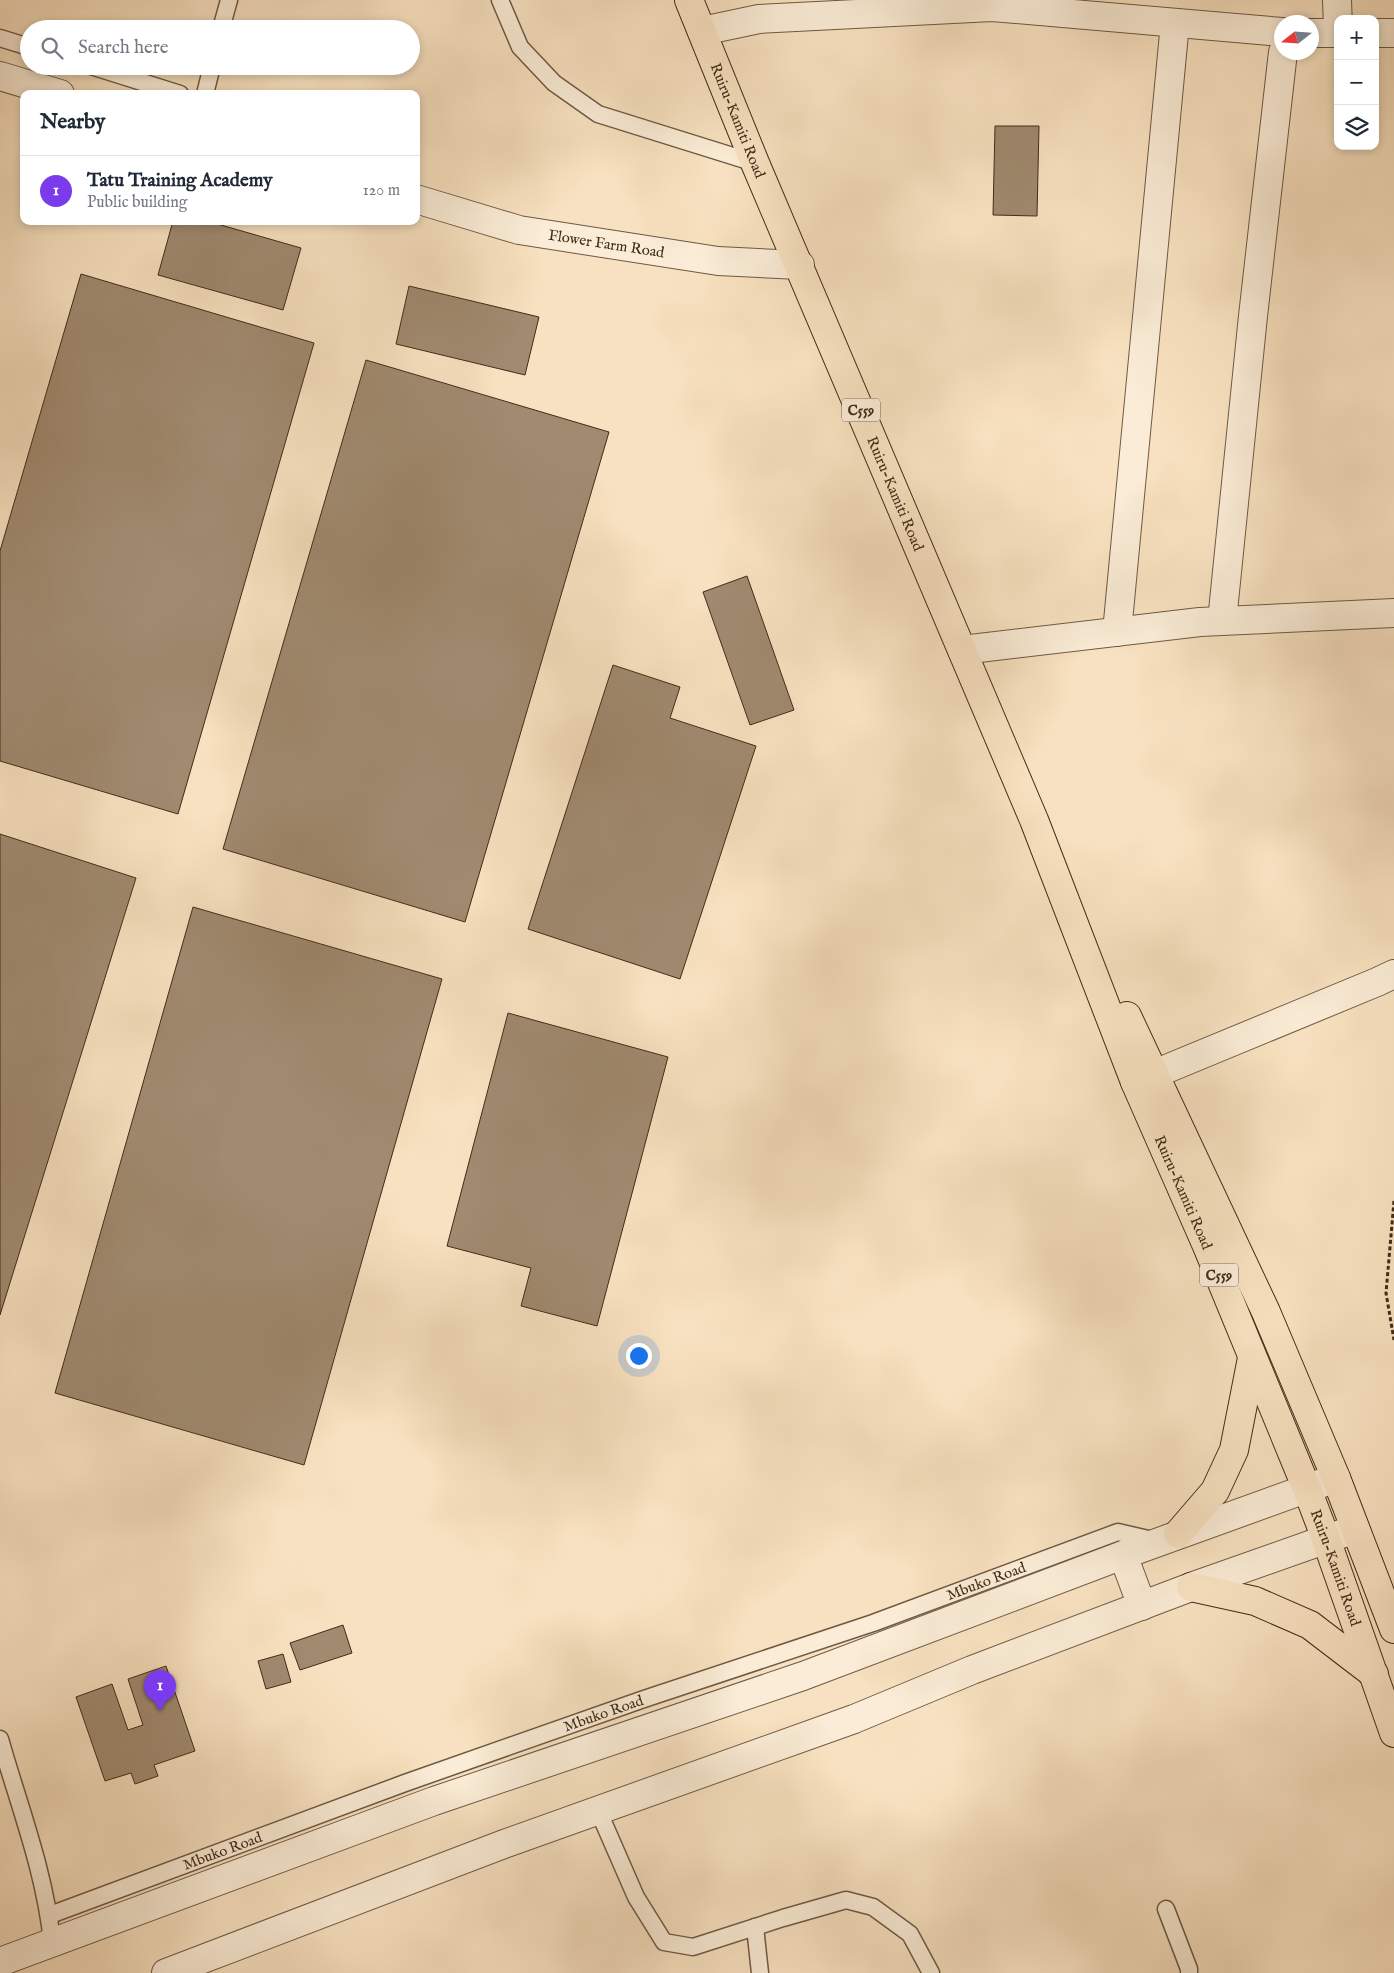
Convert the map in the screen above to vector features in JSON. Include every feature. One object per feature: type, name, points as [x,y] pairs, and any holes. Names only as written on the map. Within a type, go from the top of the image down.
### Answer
[{"type":"main road","name":"Ruiru-Kamiti Road","points":[[689,0],[755,163],[1145,1078],[1207,1246],[1326,1539],[1394,1733]]},
{"type":"main road","name":"Ruiru-Kamiti Road","points":[[1145,1078],[1266,1312],[1336,1478],[1394,1629]]},
{"type":"main road","points":[[1169,1538],[1215,1491],[1234,1450],[1252,1358]]},
{"type":"main road","points":[[1191,1587],[1256,1601],[1310,1626],[1374,1674]]},
{"type":"street","points":[[1337,0],[1338,15]]},
{"type":"street","points":[[702,31],[759,18],[991,4],[1118,9],[1176,23],[1274,31]]},
{"type":"street","points":[[1117,632],[1176,23]]},
{"type":"street","points":[[1319,33],[1334,33]]},
{"type":"street","points":[[1379,33],[1394,33]]},
{"type":"street","points":[[1222,621],[1253,316],[1282,60]]},
{"type":"street","points":[[0,76],[47,90]]},
{"type":"street","name":"Flower Farm Road","points":[[420,201],[519,230],[718,261],[800,266]]},
{"type":"street","points":[[962,650],[1222,621],[1394,614]]},
{"type":"street","points":[[1145,1078],[1394,974]]},
{"type":"street","points":[[0,1962],[434,1801],[803,1676],[1123,1554],[1336,1478]]},
{"type":"street","points":[[166,1973],[504,1844],[854,1719],[972,1670],[1191,1587],[1356,1529]]},
{"type":"street","points":[[1123,1554],[1142,1606]]},
{"type":"lane","points":[[223,20],[229,0]]},
{"type":"lane","points":[[500,0],[520,48],[554,83],[598,114],[755,163]]},
{"type":"lane","points":[[0,38],[20,44]]},
{"type":"lane","points":[[120,75],[167,90]]},
{"type":"lane","points":[[205,90],[209,75]]},
{"type":"lane","name":"Mbuko Road","points":[[50,1915],[405,1783],[644,1699],[873,1623],[1118,1532],[1169,1538]]},
{"type":"lane","points":[[0,1739],[32,1842],[50,1915],[52,1942]]},
{"type":"lane","points":[[598,1810],[636,1897],[664,1942],[692,1947],[846,1900],[873,1907],[910,1934],[931,1973]]},
{"type":"lane","points":[[1166,1909],[1189,1973]]},
{"type":"lane","points":[[756,1928],[760,1973]]},
{"type":"path","points":[[1394,1201],[1386,1293],[1394,1340]]},
{"type":"building","points":[[995,126],[1039,126],[1037,216],[993,215]]},
{"type":"building","points":[[172,225],[221,225],[301,248],[283,310],[158,275]]},
{"type":"building","points":[[81,274],[314,343],[178,814],[0,761],[0,551]]},
{"type":"building","points":[[409,286],[539,317],[525,375],[396,344]]},
{"type":"building","points":[[366,360],[609,432],[465,922],[223,849]]},
{"type":"building","points":[[747,576],[794,710],[750,725],[703,592]]},
{"type":"building","points":[[613,665],[680,687],[670,718],[756,746],[680,979],[528,929]]},
{"type":"building","points":[[0,834],[136,878],[0,1315]]},
{"type":"building","points":[[193,907],[442,979],[304,1465],[55,1393]]},
{"type":"building","points":[[508,1013],[668,1057],[597,1326],[521,1306],[531,1268],[447,1246]]},
{"type":"building","points":[[343,1625],[352,1653],[300,1670],[290,1643]]},
{"type":"building","points":[[283,1654],[291,1682],[266,1689],[258,1661]]},
{"type":"building","points":[[166,1666],[195,1751],[154,1765],[158,1776],[135,1784],[131,1773],[105,1781],[76,1697],[112,1684],[128,1730],[143,1725],[128,1679]]},
{"type":"place","name":"Tatu Training Academy","points":[[160,1711]]}]
